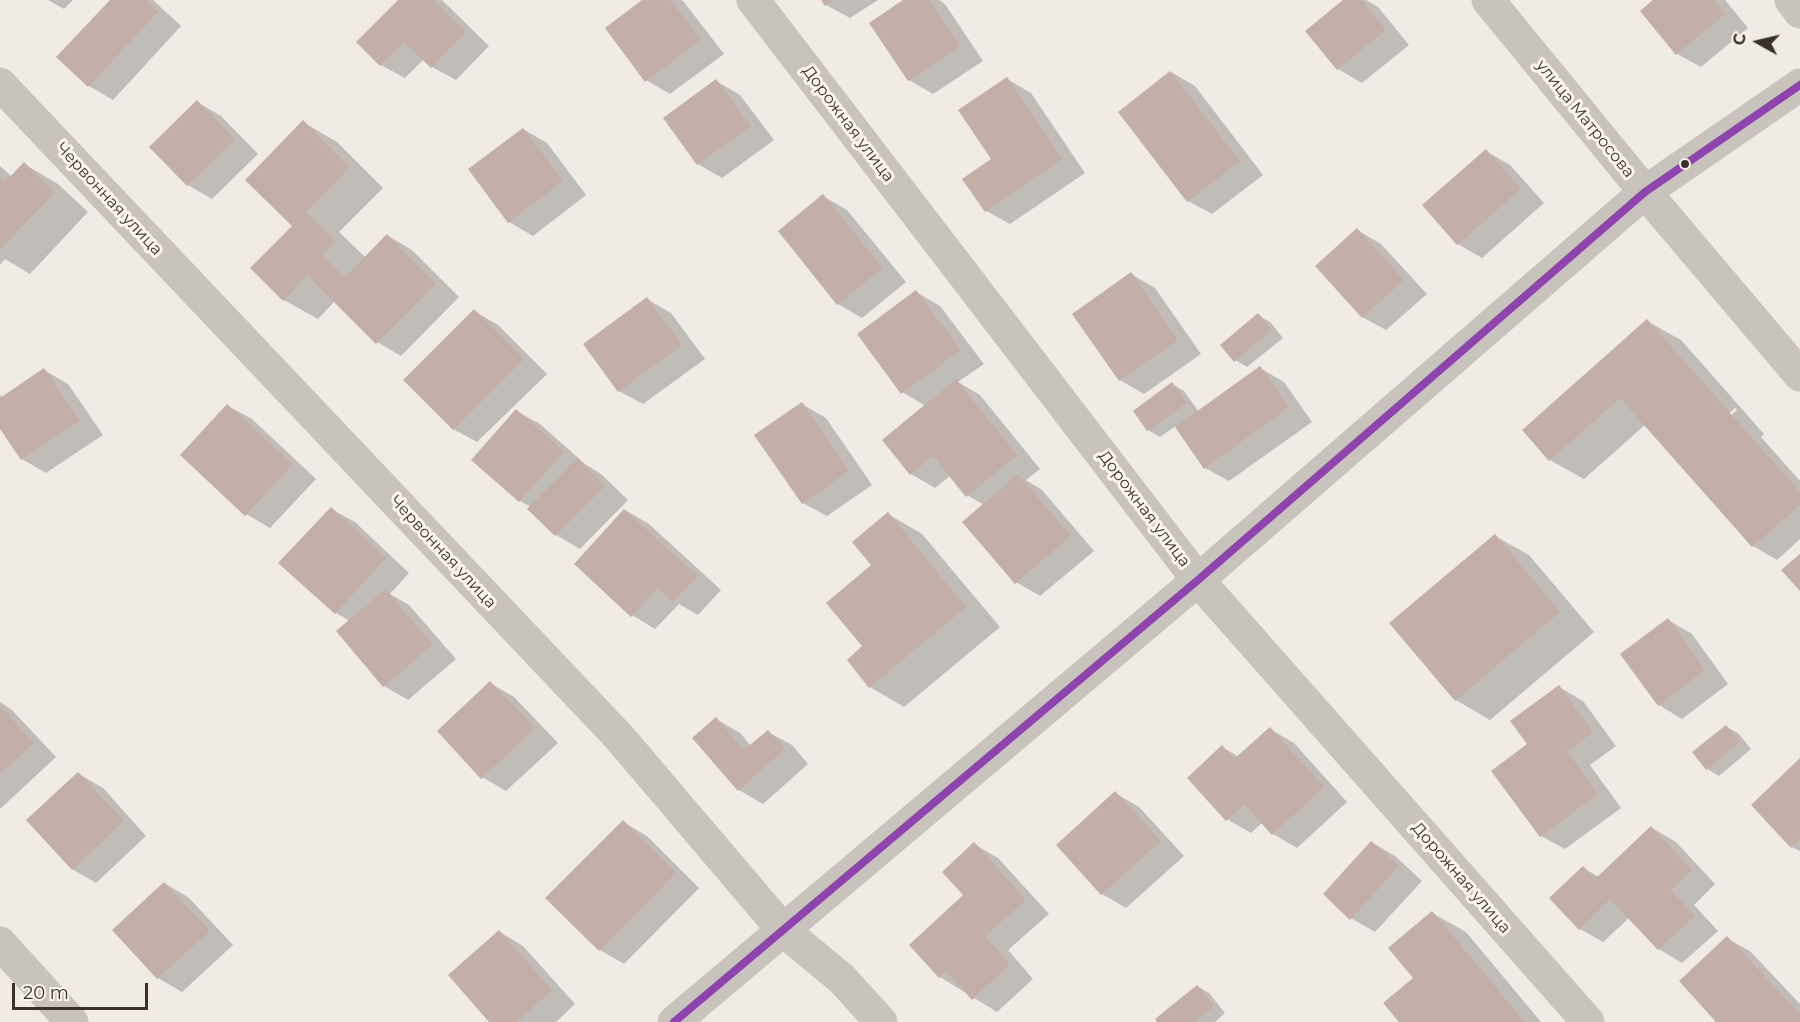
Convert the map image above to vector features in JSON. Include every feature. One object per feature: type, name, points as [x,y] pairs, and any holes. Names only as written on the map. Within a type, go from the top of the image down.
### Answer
[{"type":"street","name":"Дорожная улица","points":[[753,0],[1198,580],[1588,1022]]},
{"type":"street","name":"улица Матросова","points":[[1488,0],[1645,192],[1800,375]]},
{"type":"street","points":[[1791,0],[1800,12]]},
{"type":"street","name":"Червонная улица","points":[[0,84],[619,737],[784,931],[842,979],[881,1022]]},
{"type":"street","points":[[674,1022],[1198,580],[1645,192],[1800,85]]},
{"type":"street","points":[[0,943],[72,1022]]},
{"type":"building","points":[[110,0],[146,0],[158,12],[88,87],[56,57]]},
{"type":"building","points":[[398,0],[433,0],[466,32],[431,68],[404,42],[380,66],[356,42]]},
{"type":"building","points":[[642,0],[671,0],[701,40],[645,82],[605,28]]},
{"type":"building","points":[[821,0],[834,0],[825,6]]},
{"type":"building","points":[[903,0],[929,0],[960,46],[908,81],[869,23]]},
{"type":"building","points":[[1343,0],[1361,0],[1386,30],[1337,70],[1305,31]]},
{"type":"building","points":[[1653,0],[1714,0],[1725,14],[1676,55],[1640,11]]},
{"type":"building","points":[[1170,71],[1240,161],[1187,202],[1118,112]]},
{"type":"building","points":[[1007,77],[1062,159],[985,212],[962,179],[991,159],[958,110]]},
{"type":"building","points":[[716,79],[751,126],[697,165],[663,118]]},
{"type":"building","points":[[197,100],[235,140],[187,186],[149,147]]},
{"type":"building","points":[[303,120],[350,167],[306,212],[336,241],[322,255],[345,277],[387,234],[436,283],[376,344],[307,275],[283,301],[250,268],[292,226],[245,180]]},
{"type":"building","points":[[523,128],[563,181],[508,223],[468,169]]},
{"type":"building","points":[[1486,149],[1521,189],[1457,245],[1422,205]]},
{"type":"building","points":[[24,162],[55,192],[0,250],[0,177],[5,182]]},
{"type":"building","points":[[823,194],[883,268],[837,305],[778,231]]},
{"type":"building","points":[[1357,228],[1404,280],[1362,318],[1315,266]]},
{"type":"building","points":[[1131,272],[1178,340],[1119,381],[1072,314]]},
{"type":"building","points":[[916,290],[961,350],[901,394],[857,334]]},
{"type":"building","points":[[647,297],[682,345],[618,392],[583,344]]},
{"type":"building","points":[[474,309],[524,359],[453,430],[403,380]]},
{"type":"building","points":[[1258,313],[1272,330],[1234,362],[1220,345]]},
{"type":"building","points":[[1647,319],[1800,492],[1800,505],[1752,547],[1620,398],[1549,461],[1522,430]]},
{"type":"building","points":[[1260,366],[1289,407],[1204,469],[1175,427]]},
{"type":"building","points":[[44,368],[80,421],[21,460],[0,429],[0,398]]},
{"type":"building","points":[[956,379],[1017,455],[966,497],[933,456],[910,475],[882,440]]},
{"type":"building","points":[[1172,382],[1187,403],[1147,431],[1133,411]]},
{"type":"building","points":[[802,402],[849,471],[802,504],[754,435]]},
{"type":"building","points":[[227,404],[293,464],[245,516],[180,455]]},
{"type":"building","points":[[516,409],[564,452],[519,502],[471,460]]},
{"type":"building","points":[[577,458],[605,486],[555,536],[527,509]]},
{"type":"building","points":[[1018,474],[1071,536],[1015,584],[962,522]]},
{"type":"building","points":[[331,507],[386,558],[335,614],[278,563]]},
{"type":"building","points":[[624,509],[698,576],[673,602],[658,588],[631,617],[574,564]]},
{"type":"building","points":[[888,512],[966,607],[869,688],[847,660],[862,646],[826,603],[871,565],[852,542]]},
{"type":"building","points":[[1495,534],[1560,612],[1455,701],[1389,623]]},
{"type":"building","points":[[1800,554],[1800,591],[1781,570]]},
{"type":"building","points":[[385,589],[433,645],[383,687],[336,631]]},
{"type":"building","points":[[1668,618],[1705,670],[1658,706],[1620,654]]},
{"type":"building","points":[[490,681],[535,728],[481,779],[437,731]]},
{"type":"building","points":[[1559,685],[1593,732],[1567,751],[1598,794],[1540,837],[1491,771],[1527,744],[1510,721]]},
{"type":"building","points":[[0,706],[34,743],[0,774]]},
{"type":"building","points":[[716,717],[744,750],[768,730],[785,749],[738,791],[692,738]]},
{"type":"building","points":[[1726,725],[1740,742],[1706,770],[1692,752]]},
{"type":"building","points":[[1270,727],[1324,787],[1272,835],[1244,804],[1226,821],[1187,778],[1222,745],[1234,759]]},
{"type":"building","points":[[1800,758],[1800,839],[1791,848],[1751,805]]},
{"type":"building","points":[[78,772],[124,821],[72,870],[26,820]]},
{"type":"building","points":[[1115,791],[1161,841],[1101,895],[1056,845]]},
{"type":"building","points":[[623,820],[676,873],[599,951],[545,898]]},
{"type":"building","points":[[1651,826],[1692,870],[1671,890],[1695,916],[1658,950],[1610,899],[1579,930],[1549,898],[1583,866],[1595,879]]},
{"type":"building","points":[[1371,841],[1399,866],[1350,920],[1323,894]]},
{"type":"building","points":[[974,842],[1026,900],[985,936],[1010,964],[972,1000],[946,971],[939,978],[909,945],[963,895],[942,872]]},
{"type":"building","points":[[164,882],[210,931],[157,979],[112,930]]},
{"type":"building","points":[[1432,911],[1525,1022],[1399,1022],[1383,1003],[1413,978],[1388,948]]},
{"type":"building","points":[[499,930],[552,990],[517,1022],[489,1022],[448,975]]},
{"type":"building","points":[[1727,936],[1800,1014],[1800,1022],[1716,1022],[1679,981]]},
{"type":"building","points":[[1197,985],[1214,1006],[1195,1022],[1157,1022],[1155,1019]]},
{"type":"transit line","points":[[674,1022],[1198,580],[1645,192],[1800,85]]}]
